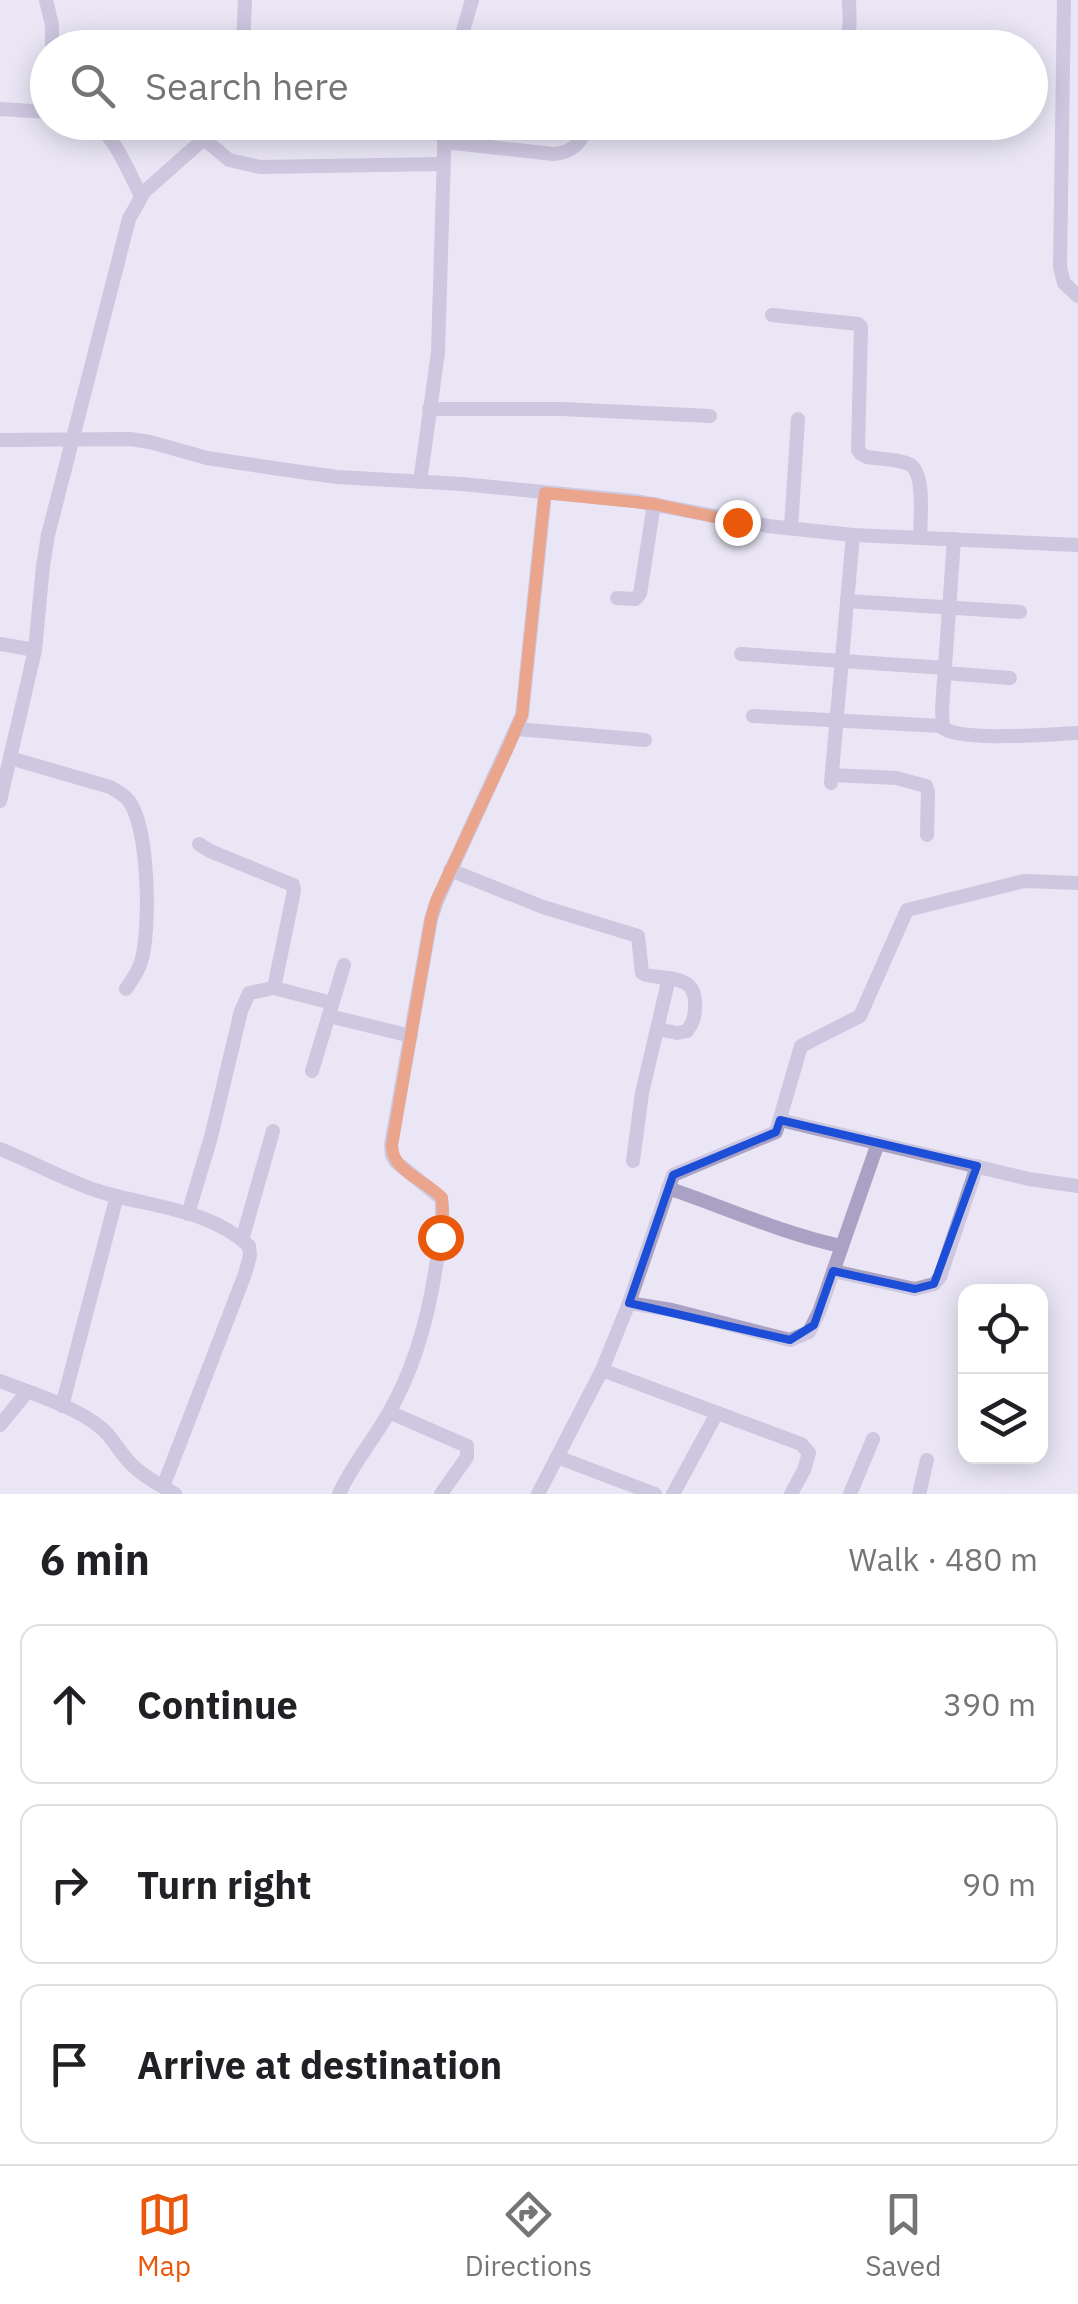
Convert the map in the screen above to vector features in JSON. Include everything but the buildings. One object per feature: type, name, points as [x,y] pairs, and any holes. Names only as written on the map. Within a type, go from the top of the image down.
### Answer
[{"type":"street","points":[[46,0],[51,30]]},
{"type":"street","points":[[244,30],[246,0]]},
{"type":"street","points":[[463,30],[472,0]]},
{"type":"street","points":[[848,30],[850,0]]},
{"type":"street","points":[[1064,0],[1060,267],[1064,283],[1078,296]]},
{"type":"street","points":[[0,109],[30,111]]},
{"type":"street","points":[[111,140],[141,196]]},
{"type":"street","points":[[0,801],[35,650],[43,566],[128,219],[141,196],[203,140]]},
{"type":"street","points":[[205,140],[229,160],[260,168],[442,164]]},
{"type":"street","points":[[420,482],[438,352],[444,142],[563,154],[579,140]]},
{"type":"street","points":[[772,315],[861,327],[858,450],[867,457],[909,464],[916,470],[920,484],[920,537]]},
{"type":"street","points":[[429,408],[562,408],[710,416]]},
{"type":"street","points":[[791,528],[798,418]]},
{"type":"street","points":[[0,440],[130,439],[236,463],[337,476],[654,504],[737,522],[853,534],[1078,545]]},
{"type":"street","points":[[339,1494],[406,1376],[432,1292],[443,1218],[442,1198],[404,1170],[391,1153],[431,919],[524,704],[545,493]]},
{"type":"street","points":[[618,598],[635,600],[640,594],[654,504]]},
{"type":"street","points":[[853,534],[832,779],[896,778],[926,786],[927,836]]},
{"type":"street","points":[[954,539],[942,726],[954,734],[1078,733]]},
{"type":"street","points":[[847,601],[1020,612]]},
{"type":"street","points":[[0,644],[35,650]]},
{"type":"street","points":[[742,654],[1010,678]]},
{"type":"street","points":[[753,716],[942,726]]},
{"type":"street","points":[[516,729],[646,740]]},
{"type":"street","points":[[10,758],[110,787],[131,803],[142,839],[146,924],[142,959],[126,989]]},
{"type":"street","points":[[199,844],[294,885],[274,988]]},
{"type":"street","points":[[450,870],[543,907],[636,934],[640,940],[642,973],[682,980],[693,988],[696,1004],[686,1032],[657,1028]]},
{"type":"street","points":[[538,1494],[602,1370],[673,1174],[776,1132],[801,1046],[860,1016],[907,910],[1024,881],[1078,883]]},
{"type":"street","points":[[312,1070],[344,965]]},
{"type":"street","points":[[633,1162],[642,1093],[669,978]]},
{"type":"street","points":[[188,1214],[245,999],[253,990],[274,988],[411,1036]]},
{"type":"street","points":[[780,1120],[1029,1179],[1078,1186]]},
{"type":"street","points":[[242,1240],[272,1131]]},
{"type":"street","points":[[629,1303],[790,1340],[799,1338],[814,1326],[878,1144]]},
{"type":"street","points":[[0,1149],[67,1180],[215,1222],[242,1240],[250,1251],[170,1492],[132,1466],[97,1424],[0,1381]]},
{"type":"street","points":[[833,1271],[915,1288],[934,1284],[940,1277],[978,1166]]},
{"type":"street","points":[[668,1188],[796,1236],[841,1246]]},
{"type":"street","points":[[62,1406],[117,1196]]},
{"type":"street","points":[[602,1370],[806,1447],[810,1453],[808,1460],[791,1494]]},
{"type":"street","points":[[0,1425],[27,1392]]},
{"type":"street","points":[[389,1412],[467,1446],[468,1457],[442,1494]]},
{"type":"street","points":[[673,1494],[717,1413]]},
{"type":"street","points":[[850,1494],[873,1439]]},
{"type":"street","points":[[557,1457],[655,1494]]},
{"type":"street","points":[[919,1494],[927,1460]]},
{"type":"highlighted area","points":[[780,1120],[977,1166],[934,1284],[915,1289],[833,1271],[814,1325],[790,1340],[629,1303],[673,1175],[776,1132]]},
{"type":"route","points":[[440,1237],[442,1198],[396,1162],[392,1145],[426,939],[436,901],[522,715],[545,493],[654,504],[737,522]]}]
